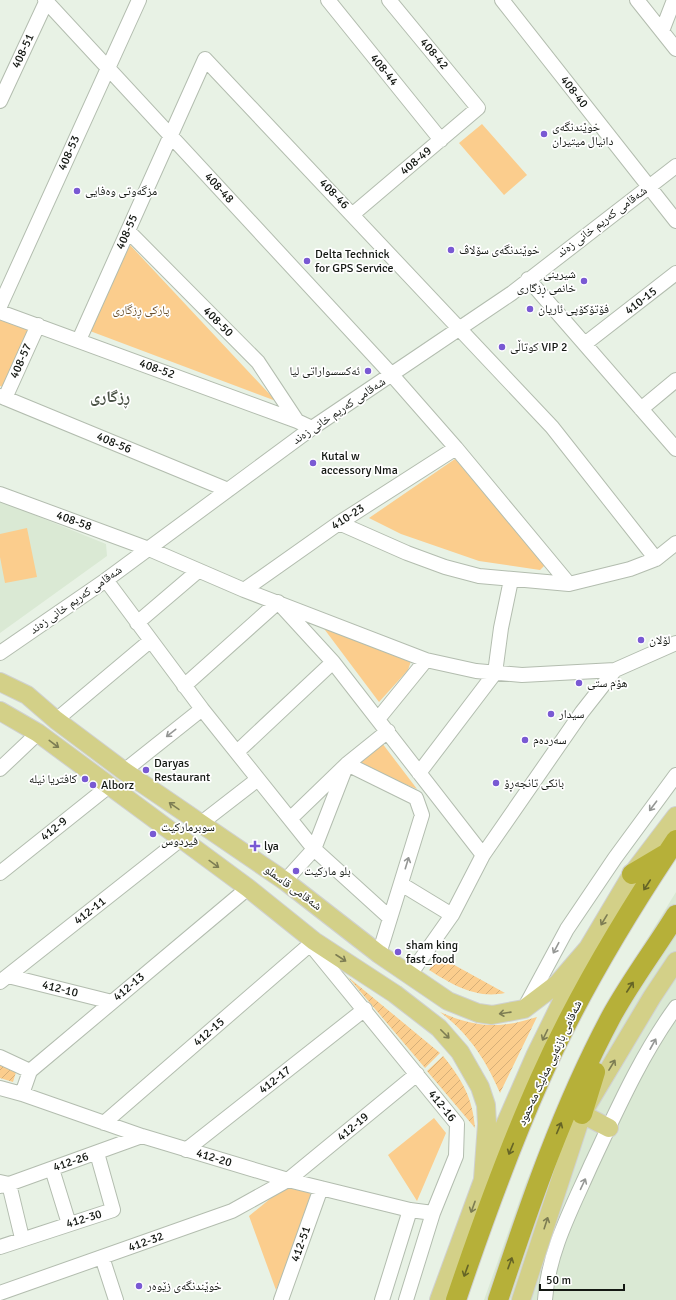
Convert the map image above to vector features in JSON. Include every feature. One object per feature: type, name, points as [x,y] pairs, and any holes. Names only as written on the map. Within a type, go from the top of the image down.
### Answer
[{"type":"highway","points":[[632,874],[672,847]]},
{"type":"highway","name":"شەقامی بازنەیی مەلیک مەحمود","points":[[456,1300],[505,1164],[540,1079],[592,977],[672,847]]},
{"type":"highway","points":[[498,1300],[553,1141],[583,1074],[612,1015],[676,915]]},
{"type":"highway","points":[[582,1114],[612,1015]]},
{"type":"main road","points":[[0,671],[26,695]]},
{"type":"main road","name":"شەقامی قاسملو","points":[[0,682],[26,695],[56,720],[124,770],[284,881],[410,976],[448,1001],[478,1013],[492,1015],[524,1009],[557,984],[588,948]]},
{"type":"main road","points":[[3,712],[38,733],[248,888],[312,942],[395,994],[416,1009],[450,1039],[460,1052],[480,1087],[486,1105],[487,1124],[483,1179]]},
{"type":"main road","points":[[439,1300],[483,1179],[526,1073],[588,948],[632,874],[676,816]]},
{"type":"main road","points":[[521,1300],[582,1114],[676,961]]},
{"type":"main road","points":[[395,994],[410,976]]},
{"type":"main road","points":[[582,1114],[609,1128]]},
{"type":"street","name":"408-48","points":[[46,0],[392,375],[456,448],[568,584]]},
{"type":"street","name":"408-51","points":[[0,101],[46,0]]},
{"type":"street","name":"408-53","points":[[0,306],[107,67],[139,0]]},
{"type":"street","name":"408-44","points":[[328,0],[441,140]]},
{"type":"street","name":"408-42","points":[[389,0],[478,108]]},
{"type":"street","name":"408-40","points":[[502,0],[676,221]]},
{"type":"street","points":[[637,0],[676,49]]},
{"type":"street","points":[[662,31],[674,0]]},
{"type":"street","name":"408-55","points":[[79,340],[205,59]]},
{"type":"street","name":"408-46","points":[[205,59],[353,214],[552,428],[656,559]]},
{"type":"street","name":"408-49","points":[[353,214],[478,108]]},
{"type":"street","name":"شەقامی کەریم خانی زەند","points":[[0,653],[149,549],[312,428],[461,329],[512,293],[528,279],[676,166]]},
{"type":"street","name":"408-50","points":[[128,231],[258,362],[297,421]]},
{"type":"street","name":"410-15","points":[[586,343],[676,273]]},
{"type":"street","points":[[528,279],[586,343],[676,449]]},
{"type":"street","name":"408-52","points":[[0,312],[297,421],[312,428]]},
{"type":"street","name":"408-57","points":[[2,397],[38,325]]},
{"type":"street","points":[[641,409],[676,380]]},
{"type":"street","name":"408-56","points":[[2,397],[228,490]]},
{"type":"street","name":"410-23","points":[[244,590],[339,523],[456,448]]},
{"type":"street","name":"408-58","points":[[0,494],[149,549],[244,590],[426,660],[495,673],[522,675],[615,670]]},
{"type":"street","points":[[339,523],[407,553],[445,567],[479,576],[510,580],[568,584],[630,569],[656,559],[676,543]]},
{"type":"street","points":[[137,623],[198,571]]},
{"type":"street","points":[[106,580],[184,686],[314,849],[390,918]]},
{"type":"street","points":[[419,773],[495,673],[501,628],[510,580]]},
{"type":"street","points":[[184,686],[278,602],[333,662],[483,855]]},
{"type":"street","points":[[56,720],[150,641]]},
{"type":"street","points":[[410,976],[452,914],[483,855],[582,712],[615,670],[676,643]]},
{"type":"street","points":[[378,719],[426,660]]},
{"type":"street","points":[[236,752],[333,662]]},
{"type":"street","points":[[124,770],[202,709]]},
{"type":"street","points":[[290,819],[347,764],[388,731]]},
{"type":"street","points":[[0,769],[38,733]]},
{"type":"street","points":[[284,881],[314,849],[347,764]]},
{"type":"street","points":[[347,764],[416,798],[422,815],[380,954]]},
{"type":"street","points":[[524,1009],[567,929],[615,858],[676,775]]},
{"type":"street","points":[[200,824],[258,779]]},
{"type":"street","name":"412-9","points":[[0,873],[109,786]]},
{"type":"street","name":"412-11","points":[[4,979],[181,839]]},
{"type":"street","points":[[401,884],[452,914]]},
{"type":"street","name":"412-13","points":[[30,1071],[248,888]]},
{"type":"street","name":"412-16","points":[[312,942],[457,1124],[456,1156],[432,1213],[406,1300]]},
{"type":"street","name":"412-15","points":[[104,1123],[312,942]]},
{"type":"street","name":"412-10","points":[[4,979],[112,1002]]},
{"type":"street","points":[[545,1300],[549,1270],[558,1241],[609,1128],[636,1073],[666,1020],[676,1007]]},
{"type":"street","name":"412-17","points":[[186,1150],[365,1009]]},
{"type":"street","points":[[0,1057],[30,1071],[22,1094]]},
{"type":"street","name":"412-19","points":[[288,1180],[417,1074]]},
{"type":"street","name":"412-20","points":[[0,1088],[22,1094],[142,1136],[288,1180],[410,1210],[432,1213]]},
{"type":"street","name":"412-26","points":[[3,1184],[52,1169],[142,1136]]},
{"type":"street","name":"412-30","points":[[0,1247],[22,1238],[113,1210],[97,1153]]},
{"type":"street","points":[[52,1169],[69,1224]]},
{"type":"street","name":"412-32","points":[[0,1293],[232,1211],[288,1180]]},
{"type":"street","points":[[3,1184],[22,1238]]},
{"type":"street","name":"412-51","points":[[281,1300],[321,1188]]},
{"type":"street","points":[[382,1300],[410,1210]]},
{"type":"street","points":[[102,1257],[112,1299]]},
{"type":"shaded area","points":[[0,501],[106,544],[107,556],[0,633]]},
{"type":"shaded area","points":[[676,892],[676,1300],[484,1300],[525,1185],[567,1084],[585,1046],[620,983]]},
{"type":"green space","points":[[482,124],[527,175],[504,195],[459,143]]},
{"type":"green space","name":"پارکی ڕزگاری","points":[[130,245],[276,401],[90,331]]},
{"type":"green space","points":[[0,318],[29,329],[3,387],[0,386]]},
{"type":"green space","points":[[455,459],[545,565],[540,570],[479,561],[401,534],[369,518]]},
{"type":"green space","points":[[27,528],[37,577],[5,583],[0,557],[0,534]]},
{"type":"green space","points":[[319,622],[411,661],[408,670],[379,702]]},
{"type":"green space","points":[[382,743],[417,789],[357,765]]},
{"type":"green space","points":[[438,956],[505,993],[484,994],[465,989],[447,981],[429,970]]},
{"type":"green space","points":[[348,977],[440,1053],[425,1068]]},
{"type":"green space","points":[[440,1012],[465,1021],[488,1025],[511,1024],[537,1017],[500,1093],[495,1081],[476,1048],[460,1029]]},
{"type":"green space","points":[[443,1056],[461,1081],[469,1099],[475,1128],[427,1071]]},
{"type":"green space","points":[[0,1064],[16,1072],[13,1082],[0,1078]]},
{"type":"green space","points":[[434,1118],[446,1133],[417,1201],[388,1155]]},
{"type":"green space","points":[[288,1188],[309,1193],[312,1195],[313,1202],[276,1290],[249,1216],[282,1189]]},
{"type":"place","name":"خوێندنگەی دانیال میتیران","points":[[544,134]]},
{"type":"place","name":"مزگەوتی وەفایی","points":[[77,191]]},
{"type":"place","name":"خوێندنگەی سۆلاڤ","points":[[451,250]]},
{"type":"place","name":"Delta Technick for GPS Service","points":[[307,261]]},
{"type":"place","name":"شیرینی خانمی ڕزگاری","points":[[584,281]]},
{"type":"place","name":"فۆتۆکۆپی ئاریان","points":[[530,309]]},
{"type":"place","name":"کوتاڵی VIP 2","points":[[502,347]]},
{"type":"place","name":"ئەکسسواراتی لیا","points":[[368,371]]},
{"type":"place","name":"Kutal w accessory Nma","points":[[313,463]]},
{"type":"place","name":"لۆلان","points":[[641,640]]},
{"type":"place","name":"هۆم ستی","points":[[579,683]]},
{"type":"place","name":"سیدار","points":[[551,714]]},
{"type":"place","name":"سەردەم","points":[[525,740]]},
{"type":"place","name":"Daryas Restaurant","points":[[146,770]]},
{"type":"place","name":"کافتریا نیلە","points":[[85,779]]},
{"type":"place","name":"بانکی تانجەڕۆ","points":[[496,783]]},
{"type":"place","name":"Alborz","points":[[93,785]]},
{"type":"place","name":"سوبرمارکیت فیردوس","points":[[153,834]]},
{"type":"place","name":"lya","points":[[255,846]]},
{"type":"place","name":"بلو ماركيت","points":[[296,871]]},
{"type":"place","name":"sham king fast_food","points":[[398,952]]},
{"type":"place","name":"خوێندنگەی زێوەر","points":[[139,1286]]},
{"type":"district","name":"ڕزگاری","points":[[110,397]]}]
